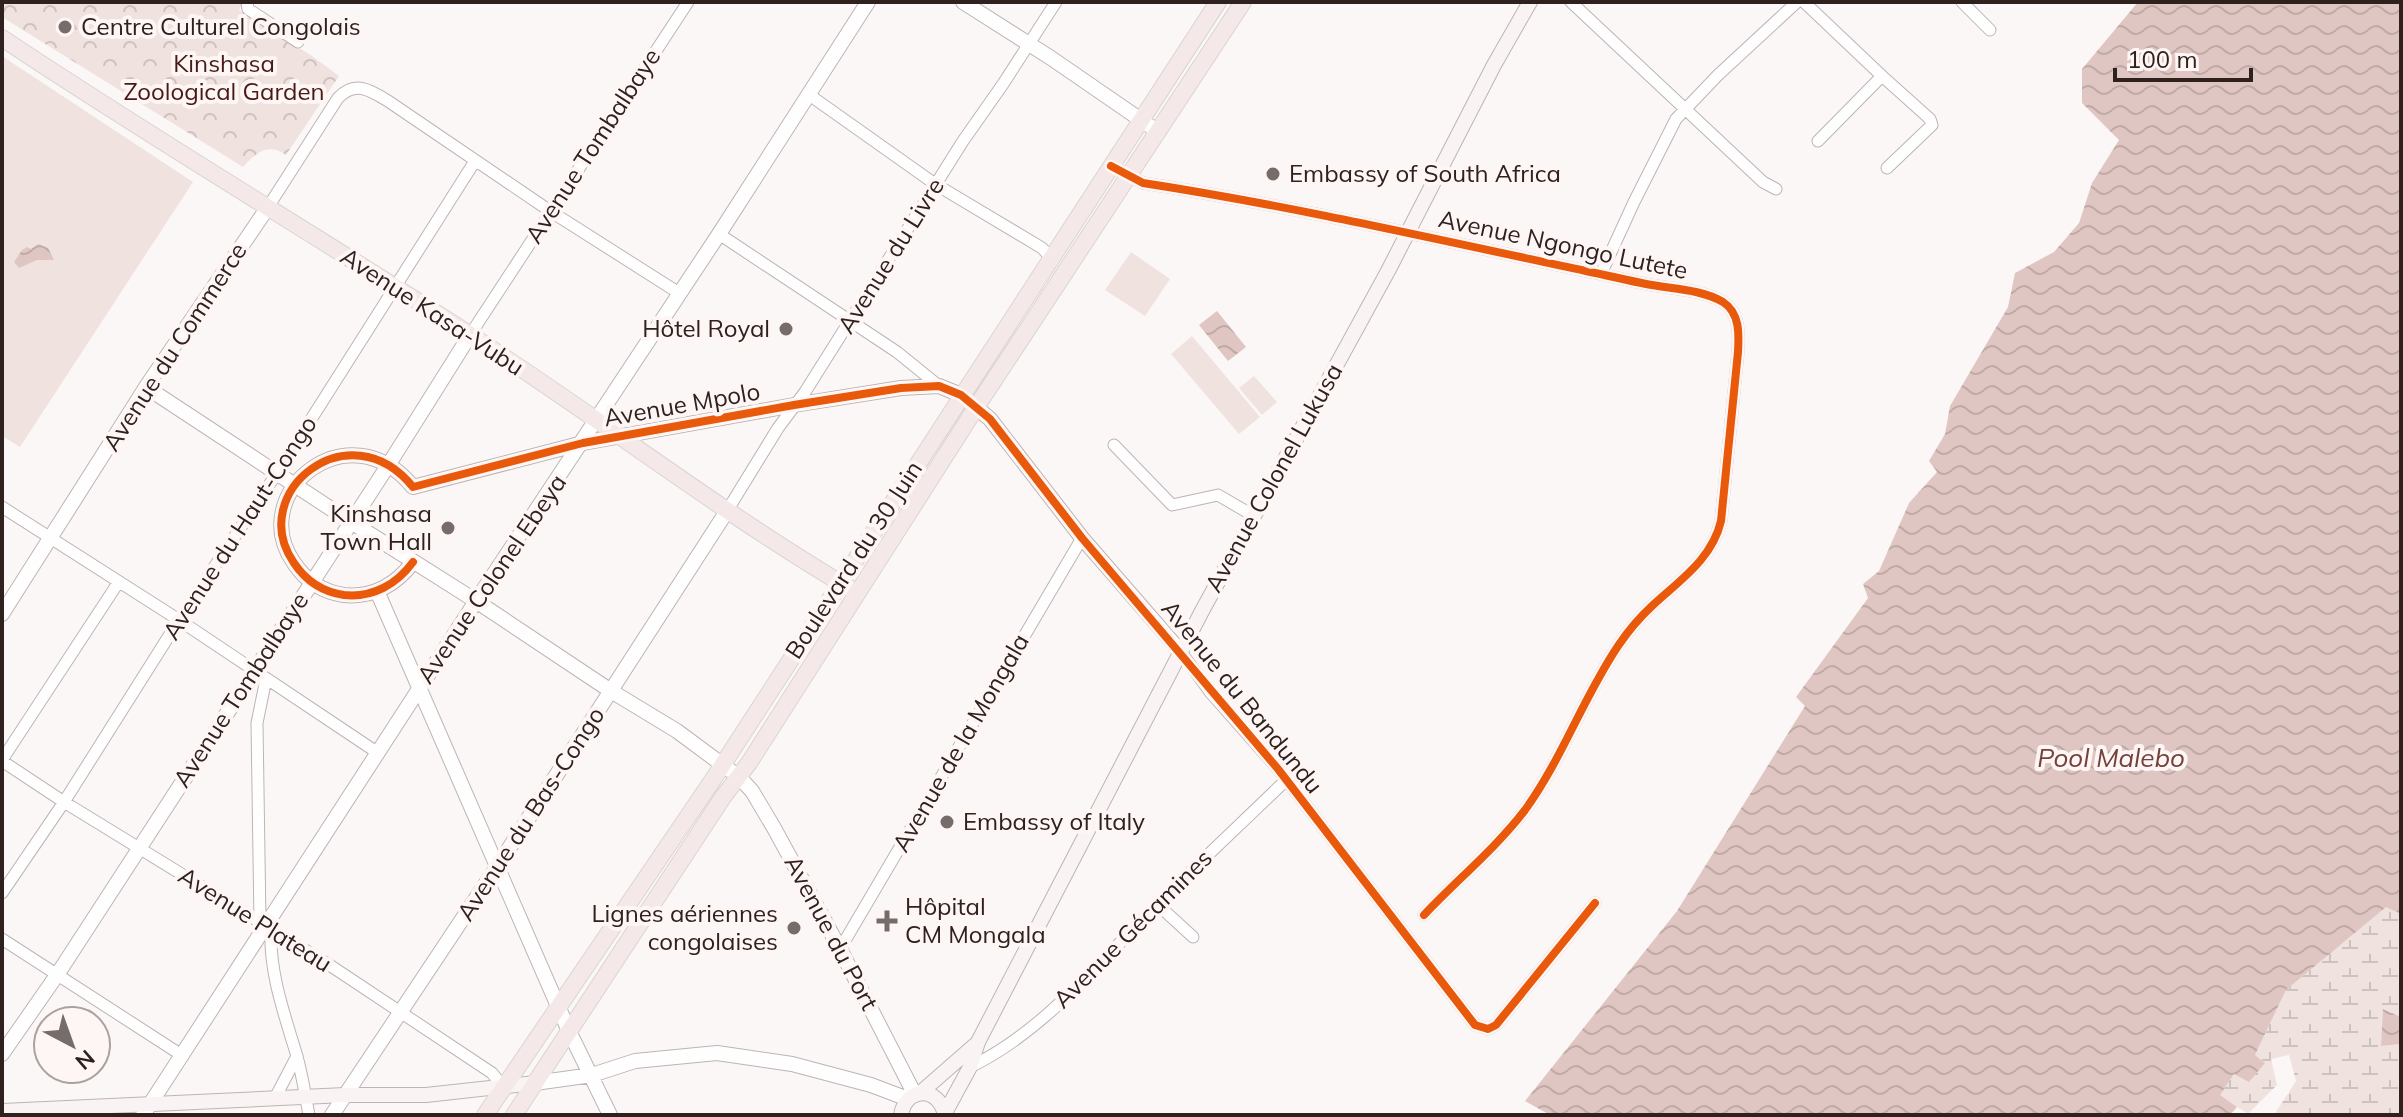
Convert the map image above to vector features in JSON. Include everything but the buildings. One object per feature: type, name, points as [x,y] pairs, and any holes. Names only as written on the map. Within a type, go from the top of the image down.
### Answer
[{"type":"main road","name":"Boulevard du 30 Juin","points":[[485,1115],[723,763],[1218,2]]},
{"type":"main road","name":"Boulevard du 30 Juin","points":[[514,1115],[568,1029],[739,777],[977,406],[1243,2]]},
{"type":"main road","name":"Avenue Colonel Lukusa","points":[[945,1114],[970,1067],[978,1042],[1181,652],[1530,2]]},
{"type":"main road","name":"Avenue Kasa-Vubu","points":[[2,38],[104,107],[395,286],[727,511],[858,593]]},
{"type":"main road","name":"Avenue Colonel Lukusa","points":[[914,1096],[978,1042]]},
{"type":"main road","points":[[2,1111],[147,1110],[275,1098],[426,1095],[535,1083]]},
{"type":"main road","points":[[901,1115],[903,1105],[914,1096],[928,1094],[942,1104],[945,1114]]},
{"type":"street","points":[[247,2],[248,9],[255,15],[298,42]]},
{"type":"street","name":"Avenue Tombalbaye","points":[[2,1054],[259,675],[311,582],[688,2]]},
{"type":"street","name":"Avenue Colonel Ebeya","points":[[147,1110],[868,2]]},
{"type":"street","points":[[963,2],[1157,131]]},
{"type":"street","name":"Avenue du Livre","points":[[727,511],[935,184],[1056,2]]},
{"type":"street","points":[[1571,2],[1763,182],[1776,189]]},
{"type":"street","points":[[1601,274],[1667,135],[1686,108],[1797,2]]},
{"type":"street","points":[[1804,2],[1930,119],[1932,125],[1887,168]]},
{"type":"street","points":[[1962,2],[1990,30]]},
{"type":"street","points":[[1818,141],[1882,76]]},
{"type":"street","name":"Avenue du Commerce","points":[[2,614],[146,387],[344,91],[356,87],[373,92],[475,161]]},
{"type":"street","points":[[808,94],[935,184],[1042,248],[1051,258]]},
{"type":"street","points":[[475,161],[679,293]]},
{"type":"street","name":"Avenue du Haut-Congo","points":[[2,893],[277,473],[475,161]]},
{"type":"street","name":"Avenue Ngongo Lutete","points":[[1111,166],[1143,183],[1407,232],[1710,296],[1724,303],[1736,320],[1738,352],[1719,529],[1708,551],[1676,587],[1654,604],[1618,646],[1525,809],[1424,915]]},
{"type":"street","points":[[719,234],[851,320],[939,386]]},
{"type":"street","name":"Avenue Mpolo","points":[[389,464],[413,487],[583,443],[901,388],[939,386],[977,406]]},
{"type":"street","name":"Avenue du Port","points":[[146,387],[677,731],[739,777],[768,817],[840,949],[914,1096]]},
{"type":"street","name":"Avenue du Bandundu","points":[[977,406],[1082,538],[1286,780],[1470,1020],[1481,1028],[1496,1025],[1595,903]]},
{"type":"street","points":[[1114,445],[1172,505],[1218,495],[1254,516]]},
{"type":"street","points":[[389,464],[364,455],[338,456],[314,467],[295,485],[288,499],[282,529],[290,559],[311,582],[322,589],[349,595],[377,591],[397,580],[413,562]]},
{"type":"street","points":[[2,507],[378,753]]},
{"type":"street","name":"Avenue du Bas-Congo","points":[[332,1115],[727,511]]},
{"type":"street","name":"Avenue de la Mongala","points":[[840,949],[1082,538]]},
{"type":"street","points":[[2,760],[118,583]]},
{"type":"street","points":[[377,591],[568,1029],[610,1115]]},
{"type":"street","points":[[259,675],[257,723],[265,926],[309,1115]]},
{"type":"street","name":"Avenue Plateau","points":[[2,760],[64,802],[401,1012],[492,1073],[503,1087]]},
{"type":"street","name":"Avenue Gécamines","points":[[970,1067],[1016,1040],[1057,1005],[1286,780]]},
{"type":"street","points":[[1157,904],[1193,937]]},
{"type":"street","points":[[2,939],[183,1056]]},
{"type":"street","points":[[535,1083],[592,1075],[635,1061],[717,1053],[792,1064],[914,1096]]},
{"type":"street","points":[[275,1098],[297,1056]]},
{"type":"green space","name":"Kinshasa Zoological Garden","points":[[2,2],[243,2],[239,10],[339,76],[286,155],[268,149],[243,167],[2,17]]},
{"type":"green space","points":[[2,56],[193,182],[20,447],[2,436]]},
{"type":"green space","points":[[1131,252],[1170,279],[1145,316],[1105,290]]},
{"type":"green space","points":[[1192,336],[1260,417],[1239,434],[1171,354]]},
{"type":"green space","points":[[1254,376],[1277,402],[1262,415],[1239,388]]},
{"type":"green space","points":[[2386,906],[2401,914],[2401,1017],[2384,1009],[2381,1046],[2401,1044],[2401,1115],[2274,1115],[2296,1081],[2289,1055],[2271,1059],[2277,1085],[2248,1114],[2219,1095],[2234,1074],[2265,1063],[2255,1055],[2286,990]]},
{"type":"water","name":"Pool Malebo","points":[[2138,2],[2401,2],[2401,914],[2386,907],[2286,990],[2255,1055],[2265,1063],[2249,1082],[2234,1074],[2220,1095],[2237,1107],[2230,1115],[1550,1115],[1525,1101],[1677,911],[1805,706],[1796,697],[1868,598],[1863,584],[1879,571],[1909,503],[1937,472],[1929,461],[1945,434],[1950,406],[2008,307],[2015,273],[2054,252],[2079,223],[2092,183],[2119,140],[2082,103],[2082,69]]},
{"type":"water","points":[[38,244],[48,248],[54,260],[37,260],[19,268],[14,262],[22,250]]},
{"type":"water","points":[[1217,311],[1246,347],[1228,361],[1199,325]]},
{"type":"water","points":[[2383,1009],[2401,1017],[2401,1044],[2381,1046]]},
{"type":"cycle path","points":[[1111,166],[1143,183],[1310,213],[1696,292],[1723,302],[1733,312],[1738,331],[1738,352],[1721,521],[1717,534],[1703,558],[1634,624],[1622,640],[1525,810],[1489,851],[1424,915]]},
{"type":"cycle path","points":[[413,562],[400,577],[374,592],[344,595],[316,585],[294,563],[282,536],[283,510],[293,487],[311,469],[334,458],[361,456],[388,465],[413,487],[583,443],[794,405],[901,388],[939,386],[961,395],[990,419],[1082,538],[1278,769],[1475,1025],[1488,1029],[1496,1025],[1595,903]]},
{"type":"place","name":"Centre Culturel Congolais","points":[[65,27]]},
{"type":"place","name":"Embassy of South Africa","points":[[1273,174]]},
{"type":"place","name":"Hôtel Royal","points":[[786,329]]},
{"type":"place","name":"Kinshasa Town Hall","points":[[448,528]]},
{"type":"place","name":"Embassy of Italy","points":[[947,822]]},
{"type":"place","name":"Hôpital CM Mongala","points":[[887,921]]},
{"type":"place","name":"Lignes aériennes congolaises","points":[[794,928]]}]
